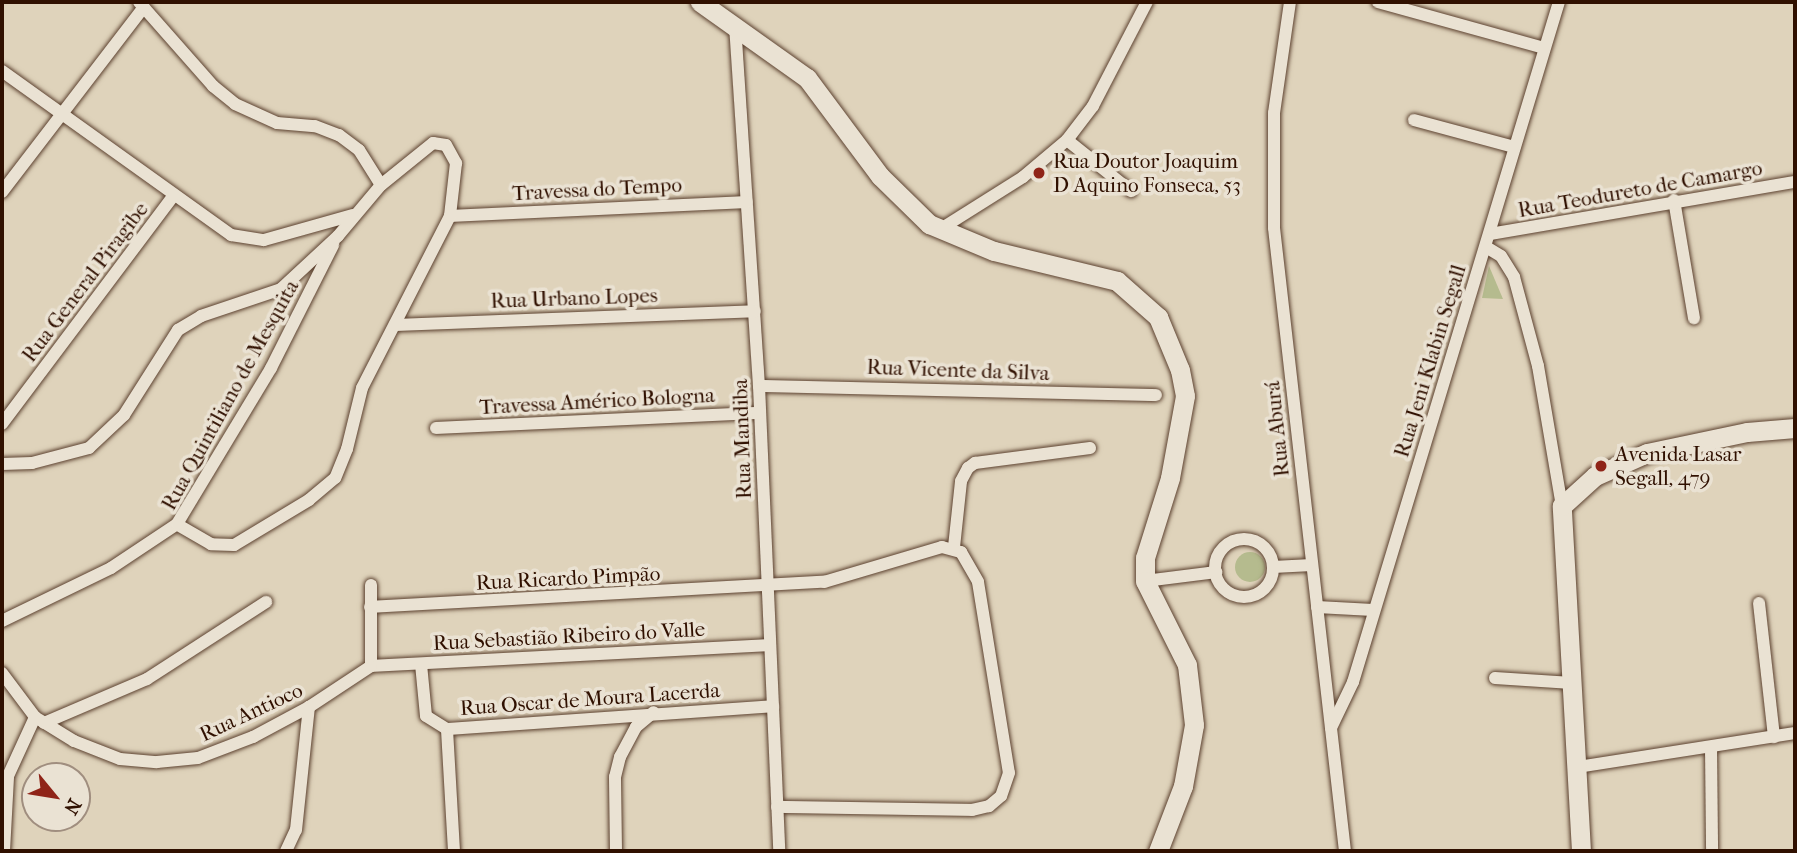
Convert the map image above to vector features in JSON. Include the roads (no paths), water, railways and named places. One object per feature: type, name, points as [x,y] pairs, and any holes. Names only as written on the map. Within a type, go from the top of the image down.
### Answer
[{"type":"street","points":[[700,2],[807,78],[880,176],[908,207],[939,230],[994,251],[1118,281],[1158,317],[1180,370],[1185,396],[1170,478],[1145,558],[1145,581],[1180,648],[1193,689],[1190,757],[1174,816],[1157,851]]},
{"type":"street","points":[[939,230],[1023,177],[1067,140],[1093,106],[1146,2]]},
{"type":"street","name":"Rua Aburá","points":[[1290,2],[1271,169],[1345,851]]},
{"type":"street","points":[[1378,2],[1544,48]]},
{"type":"street","name":"Rua Jeni Klabin Segall","points":[[1331,729],[1353,682],[1559,2]]},
{"type":"street","points":[[2,192],[141,4],[213,86],[236,104],[268,120],[316,126],[339,135],[359,150],[381,185],[338,236],[281,289],[201,316],[178,330],[124,415],[89,448],[32,463],[2,464]]},
{"type":"street","name":"Rua Mandiba","points":[[735,25],[759,386],[779,851]]},
{"type":"street","points":[[2,71],[174,195],[247,240],[316,228],[354,215]]},
{"type":"street","points":[[1414,120],[1514,147]]},
{"type":"street","points":[[1067,140],[1131,191]]},
{"type":"street","name":"Rua Quintiliano de Mesquita","points":[[338,236],[271,368],[177,524],[211,544],[234,545],[326,487],[342,464],[362,388],[450,216],[454,156],[446,145],[433,143],[381,185]]},
{"type":"street","name":"Rua Teodureto de Camargo","points":[[1488,241],[1674,200],[1795,182]]},
{"type":"street","name":"Rua General Piragibe","points":[[2,424],[174,195]]},
{"type":"street","points":[[1674,200],[1695,318]]},
{"type":"street","name":"Travessa do Tempo","points":[[450,216],[747,202]]},
{"type":"street","points":[[1488,241],[1514,277],[1538,366],[1562,506],[1581,851]]},
{"type":"street","name":"Rua Urbano Lopes","points":[[395,325],[755,311]]},
{"type":"street","name":"Rua Vicente da Silva","points":[[759,386],[1156,395]]},
{"type":"street","name":"Travessa Américo Bologna","points":[[436,428],[760,413]]},
{"type":"street","points":[[1562,506],[1595,476],[1647,453],[1747,432],[1795,428]]},
{"type":"street","points":[[777,807],[972,810],[989,806],[1001,796],[1009,773],[978,582],[967,557],[954,547],[961,481],[968,468],[975,463],[1090,448]]},
{"type":"street","points":[[2,621],[111,568],[177,524]]},
{"type":"street","points":[[1246,539],[1262,545],[1273,567],[1262,590],[1247,597],[1223,588],[1216,572],[1223,549],[1246,539]]},
{"type":"street","name":"Rua Ricardo Pimpão","points":[[370,607],[768,586],[837,579],[919,552],[954,547]]},
{"type":"street","points":[[1273,567],[1312,565]]},
{"type":"street","points":[[1145,581],[1216,572]]},
{"type":"street","points":[[370,666],[371,585]]},
{"type":"street","points":[[4,851],[8,776],[40,720],[147,679],[266,602]]},
{"type":"street","points":[[1759,603],[1774,737]]},
{"type":"street","points":[[1317,607],[1373,610]]},
{"type":"street","name":"Rua Sebastião Ribeiro do Valle","points":[[370,666],[769,645]]},
{"type":"street","points":[[421,664],[426,716],[447,729]]},
{"type":"street","name":"Rua Antioco","points":[[2,673],[40,720],[95,751],[120,759],[157,762],[198,758],[226,749],[309,707],[370,666]]},
{"type":"street","points":[[1495,678],[1572,683]]},
{"type":"street","name":"Rua Oscar de Moura Lacerda","points":[[454,851],[447,729],[654,712],[773,706]]},
{"type":"street","points":[[286,851],[296,830],[309,707]]},
{"type":"street","points":[[616,851],[615,777],[620,757],[636,727],[654,712]]},
{"type":"street","points":[[1578,767],[1795,733]]},
{"type":"street","points":[[1711,747],[1712,851]]},
{"type":"place","name":"Rua Doutor Joaquim D Aquino Fonseca, 53","points":[[1039,173]]},
{"type":"place","name":"Avenida Lasar Segall, 479","points":[[1601,466]]}]
